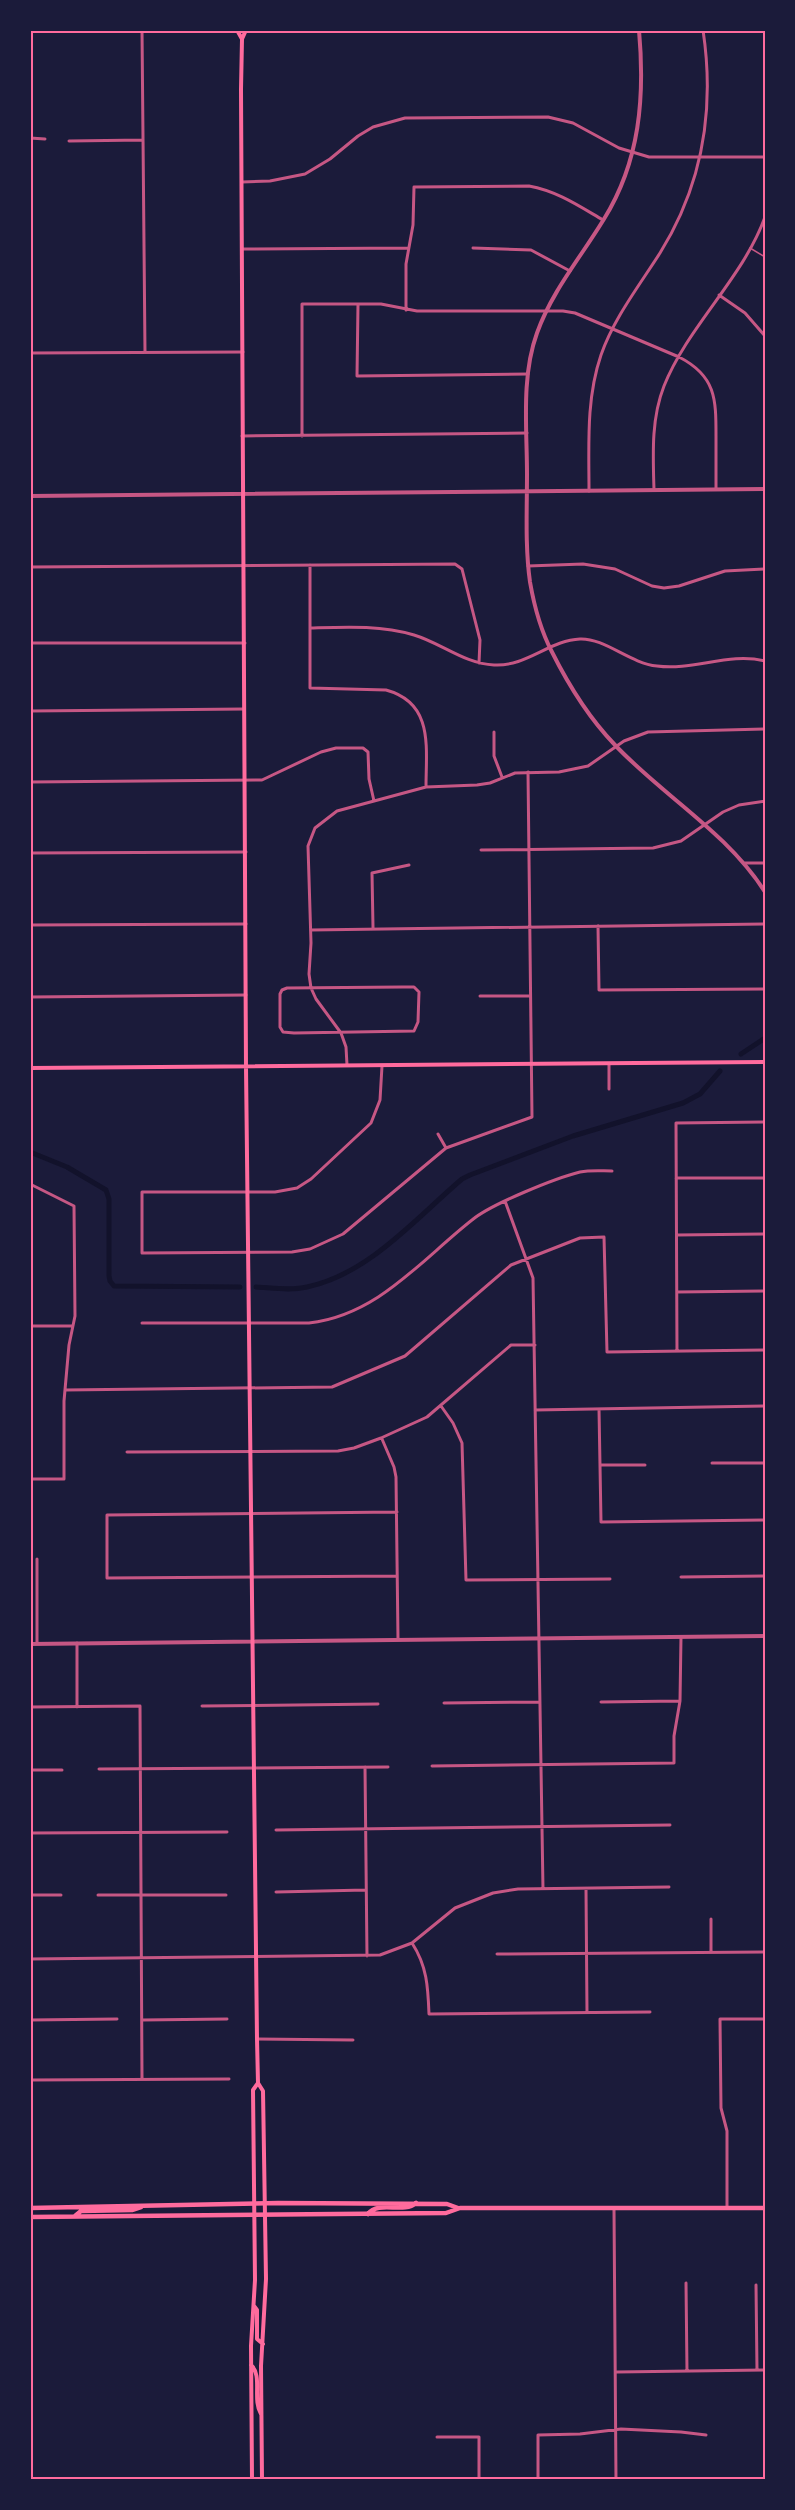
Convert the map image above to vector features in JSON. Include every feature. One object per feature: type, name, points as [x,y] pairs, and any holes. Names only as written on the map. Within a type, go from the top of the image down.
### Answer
[{"type":"main road","points":[[237,30],[242,39]]},
{"type":"main road","points":[[246,30],[242,39],[242,495],[257,2039],[258,2083],[263,2091],[266,2203],[266,2279],[262,2344],[262,2480]]},
{"type":"main road","points":[[30,1068],[765,1062]]},
{"type":"main road","points":[[252,2480],[253,2090],[258,2083]]},
{"type":"main road","points":[[30,2208],[266,2203],[416,2203],[447,2204],[460,2208],[765,2208]]},
{"type":"main road","points":[[368,2214],[375,2208],[410,2208],[416,2203]]},
{"type":"main road","points":[[75,2216],[81,2211],[132,2210],[144,2205]]},
{"type":"main road","points":[[30,2217],[446,2213],[460,2208]]},
{"type":"main road","points":[[253,2305],[258,2310],[257,2339],[262,2344]]},
{"type":"main road","points":[[251,2365],[256,2373],[256,2406],[261,2414]]},
{"type":"street","points":[[142,30],[145,352]]},
{"type":"street","points":[[639,30],[642,83],[640,115],[627,174],[603,220],[547,310],[537,333],[528,374],[528,566],[534,600],[550,649],[583,706],[617,747],[745,863],[765,892]]},
{"type":"street","points":[[589,490],[589,416],[592,391],[602,353],[613,329],[678,222],[690,196],[701,157],[709,94],[703,30]]},
{"type":"street","points":[[242,182],[270,182],[305,174],[330,159],[373,127],[405,118],[548,117],[573,123],[633,153],[662,158],[765,157]]},
{"type":"street","points":[[30,138],[45,139]]},
{"type":"street","points":[[69,141],[143,140]]},
{"type":"street","points":[[406,310],[406,264],[413,225],[414,187],[529,186],[541,188],[565,197],[603,220]]},
{"type":"street","points":[[654,490],[653,436],[663,388],[679,357],[750,248],[765,217]]},
{"type":"street","points":[[242,249],[408,248]]},
{"type":"street","points":[[473,248],[531,250],[570,271]]},
{"type":"street","points":[[719,294],[745,313],[765,336]]},
{"type":"street","points":[[302,436],[302,304],[381,304],[406,310],[547,310],[575,314],[613,329],[691,363],[703,374],[711,387],[716,403],[716,490]]},
{"type":"street","points":[[358,304],[357,376],[528,374]]},
{"type":"street","points":[[30,353],[243,352]]},
{"type":"street","points":[[242,436],[527,433]]},
{"type":"street","points":[[30,496],[765,489]]},
{"type":"street","points":[[528,566],[584,564],[615,569],[652,586],[664,588],[679,586],[725,570],[765,568]]},
{"type":"street","points":[[310,565],[310,688],[386,690],[395,692],[411,702],[418,711],[425,728],[426,787]]},
{"type":"street","points":[[30,567],[459,565],[462,569],[480,640],[479,663]]},
{"type":"street","points":[[310,628],[369,627],[398,631],[430,640],[479,663],[511,664],[570,641],[590,640],[626,658],[656,666],[687,666],[731,659],[765,661]]},
{"type":"street","points":[[30,643],[244,642]]},
{"type":"street","points":[[30,711],[245,709]]},
{"type":"street","points":[[347,1067],[341,1033],[311,988],[308,957],[311,930],[308,846],[315,828],[327,817],[337,811],[426,787],[477,785],[528,772],[559,772],[588,766],[635,736],[655,730],[765,729]]},
{"type":"street","points":[[494,732],[494,756],[502,777]]},
{"type":"street","points":[[30,782],[245,781],[270,778],[330,749],[367,749],[369,779],[374,801]]},
{"type":"street","points":[[382,1066],[382,1092],[378,1107],[365,1131],[311,1179],[297,1188],[285,1191],[247,1192],[142,1192],[142,1253],[310,1249],[343,1234],[446,1148],[532,1117],[528,772]]},
{"type":"street","points":[[481,850],[653,848],[681,840],[723,812],[739,805],[765,801]]},
{"type":"street","points":[[30,853],[246,852]]},
{"type":"street","points":[[745,863],[765,863]]},
{"type":"street","points":[[373,927],[372,873],[409,865]]},
{"type":"street","points":[[30,925],[246,924]]},
{"type":"street","points":[[311,930],[373,927],[765,924]]},
{"type":"street","points":[[598,926],[599,990],[765,989]]},
{"type":"street","points":[[414,987],[419,992],[418,1022],[414,1031],[283,1032],[280,1024],[282,990],[311,988],[414,987]]},
{"type":"street","points":[[30,997],[246,995]]},
{"type":"street","points":[[480,996],[530,996]]},
{"type":"street","points":[[609,1064],[609,1089]]},
{"type":"street","points":[[677,1352],[676,1123],[765,1122]]},
{"type":"street","points":[[438,1134],[446,1148]]},
{"type":"street","points":[[142,1323],[317,1322],[373,1300],[395,1286],[472,1219],[506,1201],[578,1173],[612,1171]]},
{"type":"street","points":[[676,1178],[765,1178]]},
{"type":"street","points":[[30,1184],[74,1206],[73,1326],[65,1390],[64,1479],[30,1479]]},
{"type":"street","points":[[506,1201],[533,1278],[543,1889]]},
{"type":"street","points":[[677,1235],[765,1234]]},
{"type":"street","points":[[65,1390],[249,1390],[332,1387],[399,1359],[505,1270],[527,1258],[580,1238],[604,1237],[607,1352],[765,1350]]},
{"type":"street","points":[[677,1292],[765,1291]]},
{"type":"street","points":[[30,1326],[73,1326]]},
{"type":"street","points":[[127,1452],[346,1450],[418,1422],[441,1406],[510,1345],[535,1345]]},
{"type":"street","points":[[441,1406],[453,1423],[462,1443],[466,1580],[610,1579]]},
{"type":"street","points":[[535,1410],[765,1406]]},
{"type":"street","points":[[599,1409],[601,1522],[765,1520]]},
{"type":"street","points":[[381,1438],[394,1467],[397,1512],[398,1641]]},
{"type":"street","points":[[712,1463],[765,1463]]},
{"type":"street","points":[[600,1465],[645,1465]]},
{"type":"street","points":[[397,1512],[107,1515],[107,1578],[398,1576]]},
{"type":"street","points":[[37,1558],[37,1644]]},
{"type":"street","points":[[681,1577],[765,1576]]},
{"type":"street","points":[[30,1644],[765,1636]]},
{"type":"street","points":[[432,1766],[674,1763],[674,1736],[680,1701],[681,1637]]},
{"type":"street","points":[[76,1643],[78,1707]]},
{"type":"street","points":[[601,1702],[680,1701]]},
{"type":"street","points":[[444,1703],[540,1702]]},
{"type":"street","points":[[202,1706],[378,1704]]},
{"type":"street","points":[[30,1707],[140,1706],[142,2079]]},
{"type":"street","points":[[365,1767],[367,1956]]},
{"type":"street","points":[[99,1769],[388,1767]]},
{"type":"street","points":[[30,1770],[62,1770]]},
{"type":"street","points":[[276,1830],[670,1825]]},
{"type":"street","points":[[30,1833],[227,1832]]},
{"type":"street","points":[[30,1959],[367,1956],[392,1952],[412,1943],[465,1902],[503,1891],[669,1887]]},
{"type":"street","points":[[586,1889],[586,2013]]},
{"type":"street","points":[[276,1892],[366,1890]]},
{"type":"street","points":[[30,1896],[61,1895]]},
{"type":"street","points":[[98,1895],[226,1895]]},
{"type":"street","points":[[711,1919],[711,1952]]},
{"type":"street","points":[[412,1943],[426,1971],[429,2014],[650,2012]]},
{"type":"street","points":[[497,1954],[765,1952]]},
{"type":"street","points":[[30,2020],[117,2019]]},
{"type":"street","points":[[142,2020],[227,2019]]},
{"type":"street","points":[[727,2208],[727,2131],[721,2108],[720,2019],[765,2019]]},
{"type":"street","points":[[257,2039],[353,2040]]},
{"type":"street","points":[[30,2079],[229,2079]]},
{"type":"street","points":[[614,2209],[616,2480]]},
{"type":"street","points":[[686,2283],[687,2371]]},
{"type":"street","points":[[756,2285],[757,2370]]},
{"type":"street","points":[[616,2372],[765,2370]]},
{"type":"street","points":[[538,2480],[538,2435],[570,2435],[616,2429],[681,2432],[706,2436]]},
{"type":"street","points":[[437,2436],[479,2436],[479,2480]]},
{"type":"lane","points":[[750,248],[765,257]]},
{"type":"waterway","points":[[741,1054],[765,1038]]},
{"type":"waterway","points":[[256,1287],[295,1289],[330,1280],[351,1270],[390,1243],[462,1179],[573,1136],[683,1103],[700,1094],[720,1071]]},
{"type":"waterway","points":[[30,1152],[67,1167],[106,1190],[109,1199],[109,1276],[114,1286],[240,1287]]}]
